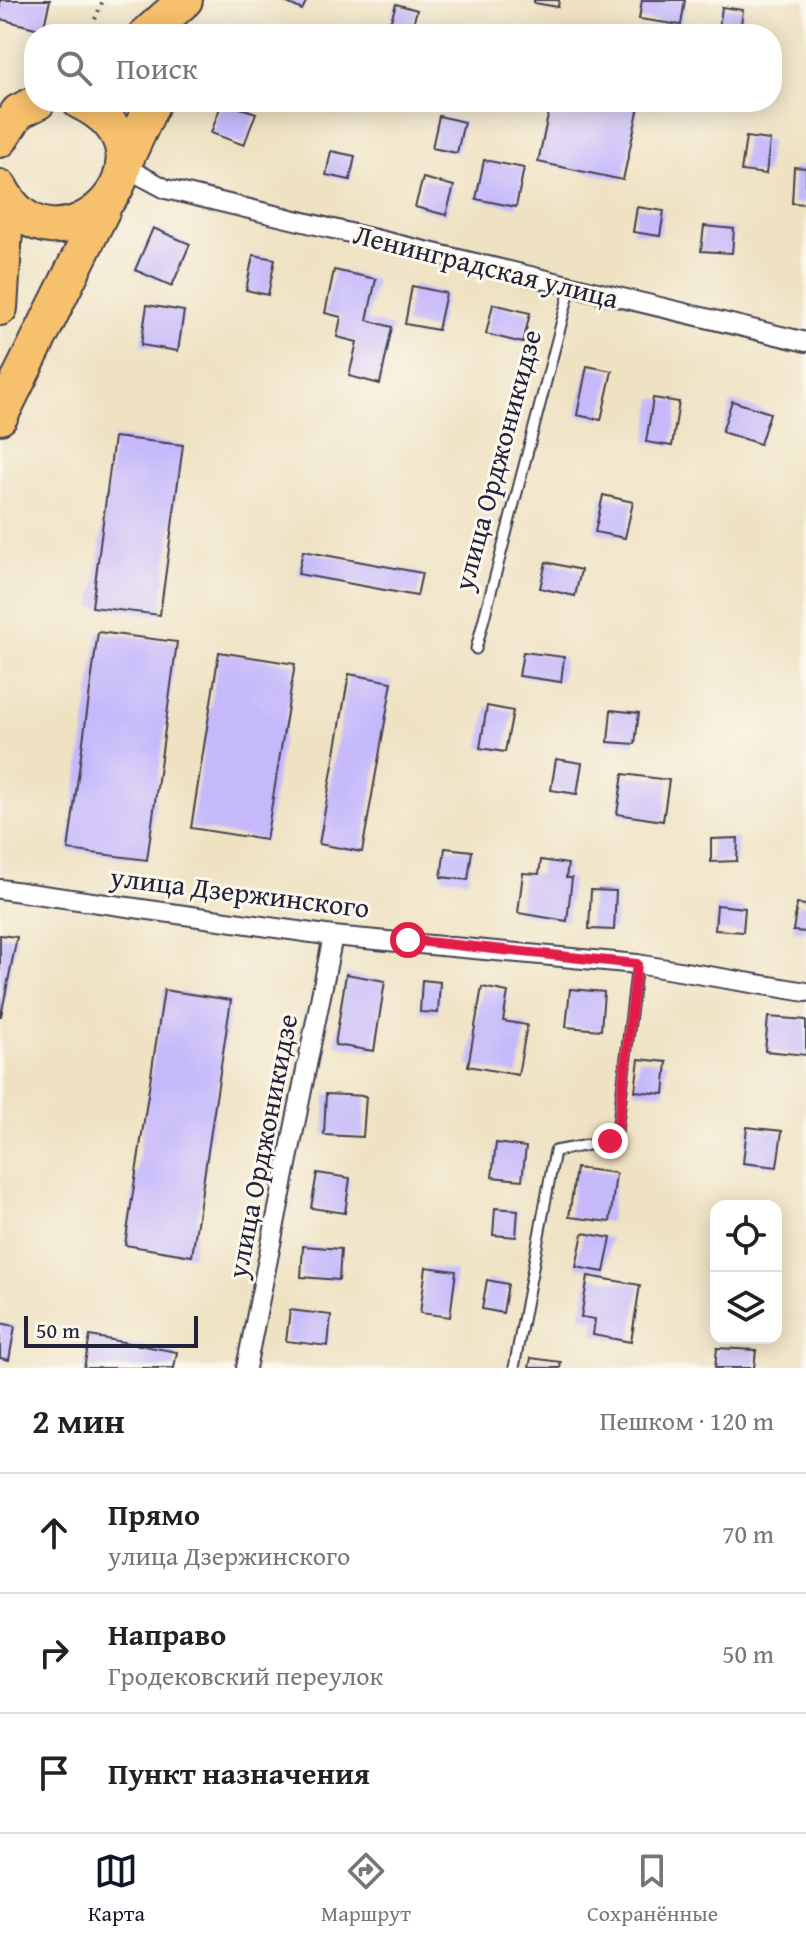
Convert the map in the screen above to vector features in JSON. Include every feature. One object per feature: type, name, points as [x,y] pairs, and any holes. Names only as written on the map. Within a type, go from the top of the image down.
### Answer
[{"type":"highway","points":[[158,24],[185,0]]},
{"type":"highway","points":[[190,24],[201,0]]},
{"type":"highway","points":[[3,193],[27,218],[53,226],[80,223],[115,189],[119,136],[100,112]]},
{"type":"highway","points":[[0,417],[115,189],[149,112]]},
{"type":"highway","points":[[0,308],[3,193]]},
{"type":"street","name":"Ленинградская улица","points":[[115,189],[166,189],[806,342]]},
{"type":"street","name":"улица Дзержинского","points":[[0,889],[333,936],[637,964],[806,992]]},
{"type":"street","name":"улица Орджоникидзе","points":[[246,1368],[333,936]]},
{"type":"lane","name":"улица Орджоникидзе","points":[[476,649],[571,286]]},
{"type":"lane","points":[[514,1368],[553,1156],[560,1148],[610,1141],[617,1132],[637,964]]},
{"type":"path","points":[[93,24],[103,0]]},
{"type":"building","points":[[0,0],[50,0],[44,24],[24,25],[0,19]]},
{"type":"building","points":[[281,0],[307,0],[302,10]]},
{"type":"building","points":[[534,0],[559,0],[558,7],[534,3]]},
{"type":"building","points":[[642,0],[685,0],[681,24],[639,19]]},
{"type":"building","points":[[396,4],[417,10],[413,24],[390,24]]},
{"type":"building","points":[[722,7],[743,10],[741,24],[720,24]]},
{"type":"building","points":[[218,112],[256,113],[244,145],[211,133]]},
{"type":"building","points":[[549,112],[638,112],[623,180],[538,162]]},
{"type":"building","points":[[439,116],[464,122],[457,153],[432,148]]},
{"type":"building","points":[[746,137],[770,140],[766,174],[741,171]]},
{"type":"building","points":[[331,151],[355,156],[350,180],[326,175]]},
{"type":"building","points":[[484,160],[524,168],[516,207],[476,199]]},
{"type":"building","points":[[794,167],[806,168],[806,204],[792,203]]},
{"type":"building","points":[[423,178],[454,186],[446,215],[415,207]]},
{"type":"building","points":[[637,207],[664,211],[660,236],[633,232]]},
{"type":"building","points":[[704,226],[734,229],[732,253],[701,251]]},
{"type":"building","points":[[153,228],[190,244],[172,286],[135,270]]},
{"type":"building","points":[[253,255],[275,259],[268,295],[246,290]]},
{"type":"building","points":[[334,270],[376,279],[367,320],[392,327],[380,384],[349,376],[357,342],[337,337],[341,317],[325,313]]},
{"type":"building","points":[[412,286],[446,293],[438,330],[405,324]]},
{"type":"building","points":[[493,304],[530,313],[523,343],[486,334]]},
{"type":"building","points":[[147,305],[184,311],[178,351],[141,345]]},
{"type":"building","points":[[587,366],[612,371],[601,420],[577,415]]},
{"type":"building","points":[[653,398],[679,402],[672,446],[646,442]]},
{"type":"building","points":[[732,401],[770,413],[760,444],[722,432]]},
{"type":"building","points":[[114,437],[183,445],[160,615],[92,607]]},
{"type":"building","points":[[603,495],[633,502],[625,538],[595,532]]},
{"type":"building","points":[[303,551],[422,573],[417,596],[298,574]]},
{"type":"building","points":[[546,562],[581,570],[575,596],[540,588]]},
{"type":"building","points":[[98,632],[177,642],[147,860],[68,850]]},
{"type":"building","points":[[219,652],[295,664],[266,840],[191,828]]},
{"type":"building","points":[[523,652],[564,657],[561,682],[519,676]]},
{"type":"building","points":[[349,674],[392,682],[362,852],[319,844]]},
{"type":"building","points":[[487,706],[513,711],[505,752],[480,748]]},
{"type":"building","points":[[611,710],[639,713],[635,744],[608,742]]},
{"type":"building","points":[[556,759],[582,763],[577,794],[551,790]]},
{"type":"building","points":[[623,774],[669,780],[663,821],[617,814]]},
{"type":"building","points":[[738,838],[737,861],[711,862],[711,839]]},
{"type":"building","points":[[445,848],[472,851],[468,880],[441,877]]},
{"type":"building","points":[[541,860],[568,864],[566,878],[572,878],[567,921],[518,913],[523,873],[539,874]]},
{"type":"building","points":[[591,890],[616,891],[614,930],[589,929]]},
{"type":"building","points":[[797,904],[806,905],[806,932],[793,931]]},
{"type":"building","points":[[717,905],[745,908],[743,932],[715,930]]},
{"type":"building","points":[[0,935],[17,937],[1,1016],[0,1016]]},
{"type":"building","points":[[346,974],[385,981],[374,1051],[335,1045]]},
{"type":"building","points":[[422,980],[440,982],[438,1013],[420,1012]]},
{"type":"building","points":[[482,987],[508,992],[503,1021],[527,1025],[518,1075],[468,1066]]},
{"type":"building","points":[[570,989],[604,992],[601,1030],[566,1027]]},
{"type":"building","points":[[164,990],[231,1000],[192,1256],[125,1245]]},
{"type":"building","points":[[768,1017],[806,1020],[806,1055],[765,1051]]},
{"type":"building","points":[[639,1059],[667,1062],[664,1094],[635,1091]]},
{"type":"building","points":[[326,1094],[366,1096],[363,1137],[324,1135]]},
{"type":"building","points":[[747,1127],[782,1131],[777,1167],[743,1163]]},
{"type":"building","points":[[496,1143],[526,1147],[522,1180],[492,1177]]},
{"type":"building","points":[[576,1168],[616,1173],[610,1222],[569,1217]]},
{"type":"building","points":[[317,1173],[350,1178],[345,1213],[311,1208]]},
{"type":"building","points":[[495,1208],[518,1210],[516,1237],[493,1235]]},
{"type":"building","points":[[583,1233],[611,1238],[604,1272],[576,1267]]},
{"type":"building","points":[[303,1246],[341,1249],[339,1280],[301,1277]]},
{"type":"building","points":[[426,1267],[456,1271],[450,1317],[420,1313]]},
{"type":"building","points":[[588,1276],[640,1285],[631,1342],[593,1335],[595,1319],[581,1317]]},
{"type":"building","points":[[487,1280],[508,1284],[503,1313],[482,1309]]},
{"type":"building","points":[[290,1310],[331,1315],[328,1346],[286,1341]]},
{"type":"building","points":[[0,1323],[15,1326],[9,1360],[0,1358]]},
{"type":"building","points":[[90,1336],[177,1352],[174,1368],[84,1368]]},
{"type":"building","points":[[717,1348],[756,1350],[754,1368],[715,1368]]},
{"type":"building","points":[[531,1358],[561,1362],[560,1368],[529,1368]]},
{"type":"route","points":[[408,940],[637,964],[617,1132],[610,1141]]}]
